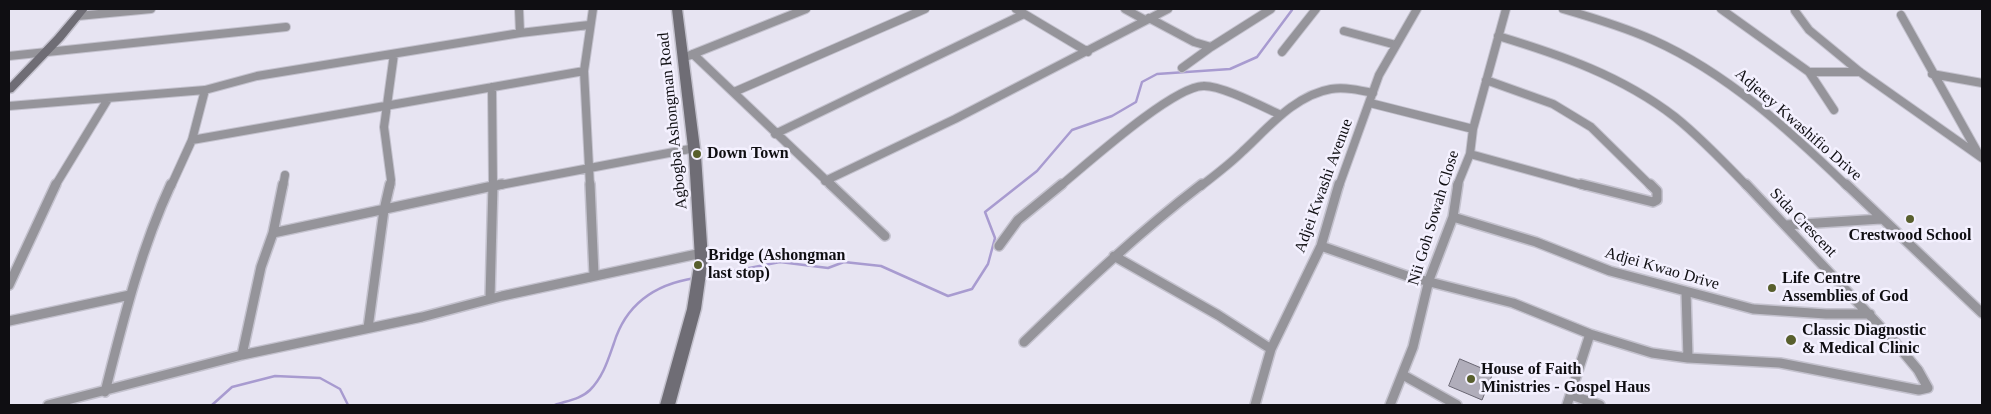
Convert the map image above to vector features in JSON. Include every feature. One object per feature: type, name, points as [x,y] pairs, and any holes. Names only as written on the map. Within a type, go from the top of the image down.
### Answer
[{"type":"street","points":[[9,90],[80,12],[151,9]]},
{"type":"street","points":[[518,9],[520,34]]},
{"type":"street","points":[[593,9],[589,25],[584,71],[594,275]]},
{"type":"street","name":"Agbogba Ashongman Road","points":[[666,405],[694,305],[700,276],[702,253],[687,56],[677,9]]},
{"type":"street","points":[[687,56],[806,9]]},
{"type":"street","points":[[734,92],[925,9]]},
{"type":"street","points":[[1016,9],[1088,52]]},
{"type":"street","points":[[1125,9],[1194,42],[1211,47]]},
{"type":"street","points":[[825,181],[874,159],[1088,52],[1168,9]]},
{"type":"street","points":[[1182,68],[1271,9]]},
{"type":"street","points":[[1282,52],[1316,9]]},
{"type":"street","name":"Adjei Kwashi Avenue","points":[[1255,405],[1272,348],[1321,246],[1338,185],[1372,98],[1378,76],[1417,9]]},
{"type":"street","name":"Nii Goh Sowah Close","points":[[1390,405],[1413,347],[1430,280],[1453,217],[1458,181],[1470,154],[1473,129],[1506,9]]},
{"type":"street","name":"Adjetey Kwashifio Drive","points":[[1563,9],[1594,16],[1641,32],[1717,75],[1750,100],[1823,163],[1982,313]]},
{"type":"street","points":[[1721,9],[1809,72],[1834,110]]},
{"type":"street","points":[[1795,11],[1809,30],[1860,72],[1981,158]]},
{"type":"street","points":[[775,134],[1024,14]]},
{"type":"street","points":[[1900,16],[1981,158]]},
{"type":"street","points":[[9,106],[205,90],[257,76],[520,34],[589,25]]},
{"type":"street","points":[[9,56],[286,27]]},
{"type":"street","points":[[1344,31],[1396,45]]},
{"type":"street","name":"Sida Crescent","points":[[1321,246],[1410,277],[1430,280],[1513,303],[1590,334],[1652,353],[1688,358],[1780,363],[1920,390],[1928,388],[1910,358],[1870,314],[1786,225],[1685,125],[1644,96],[1593,67],[1498,36]]},
{"type":"street","points":[[368,328],[384,210],[391,180],[384,127],[394,54]]},
{"type":"street","points":[[687,56],[734,92],[775,134],[885,236]]},
{"type":"street","points":[[192,140],[584,71]]},
{"type":"street","points":[[1809,72],[1860,72]]},
{"type":"street","points":[[1932,74],[1982,83]]},
{"type":"street","points":[[1470,154],[1643,201],[1653,202],[1657,200],[1657,191],[1591,127],[1553,104],[1486,80]]},
{"type":"street","points":[[490,298],[493,186],[492,87]]},
{"type":"street","points":[[999,246],[1004,241],[1010,228],[1018,220],[1095,156],[1148,114],[1197,87],[1213,87],[1281,115]]},
{"type":"street","points":[[1024,342],[1114,256],[1157,218],[1231,162],[1281,115],[1315,94],[1327,89],[1349,88],[1372,98],[1473,129]]},
{"type":"street","points":[[105,392],[130,295],[157,215],[192,140],[205,90]]},
{"type":"street","points":[[9,285],[59,177],[108,99]]},
{"type":"street","points":[[273,233],[493,186],[695,148]]},
{"type":"street","points":[[242,356],[261,267],[273,233],[285,175]]},
{"type":"street","name":"Adjei Kwao Drive","points":[[1453,217],[1536,242],[1610,271],[1753,309],[1826,314],[1870,314]]},
{"type":"street","points":[[1786,225],[1881,219]]},
{"type":"street","points":[[48,405],[242,356],[422,317],[490,298],[702,253]]},
{"type":"street","points":[[1114,256],[1218,314],[1272,348]]},
{"type":"street","points":[[1686,292],[1688,358]]},
{"type":"street","points":[[9,321],[130,295]]},
{"type":"street","points":[[1590,334],[1569,400],[1600,405]]},
{"type":"street","points":[[1403,375],[1457,405]]},
{"type":"building","name":"House of Faith Ministries - Gospel Haus","points":[[1460,359],[1493,373],[1482,400],[1449,386]]},
{"type":"waterway","points":[[703,277],[780,262],[828,268],[844,262],[881,266],[948,296],[972,289],[988,264],[995,238],[985,212],[1037,171],[1072,130],[1112,116],[1136,102],[1142,82],[1157,74],[1230,69],[1257,57],[1292,10]]},
{"type":"waterway","points":[[555,405],[582,396],[595,385],[605,368],[619,329],[626,317],[644,298],[668,285],[695,278]]},
{"type":"waterway","points":[[212,405],[232,387],[275,376],[320,378],[340,389],[348,405]]},
{"type":"place","name":"Down Town","points":[[697,154]]},
{"type":"place","name":"Crestwood School","points":[[1910,219]]},
{"type":"place","name":"Bridge (Ashongman last stop)","points":[[698,265]]},
{"type":"place","name":"Life Centre Assemblies of God","points":[[1772,288]]},
{"type":"place","name":"Classic Diagnostic & Medical Clinic","points":[[1791,340]]},
{"type":"place","name":"House of Faith Ministries - Gospel Haus","points":[[1471,379]]}]
